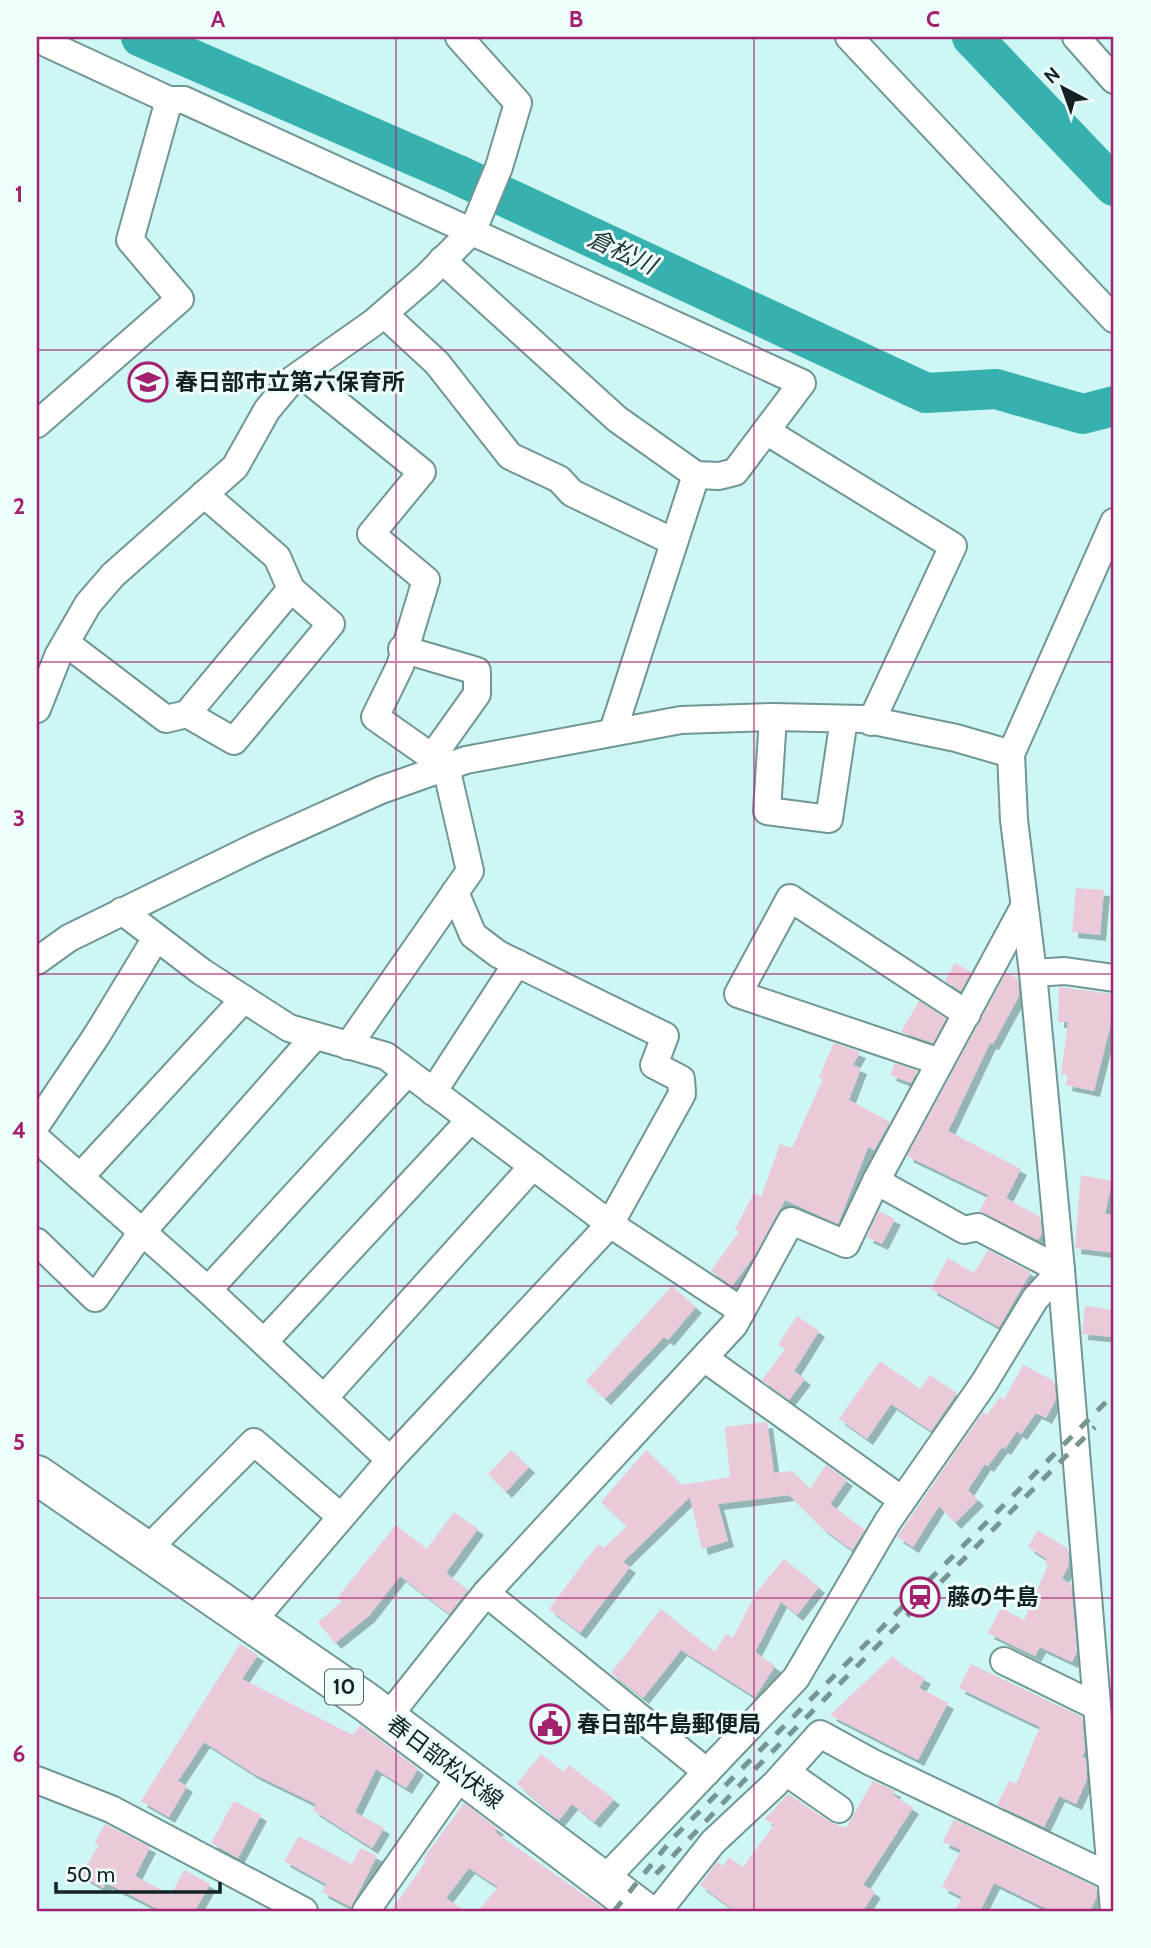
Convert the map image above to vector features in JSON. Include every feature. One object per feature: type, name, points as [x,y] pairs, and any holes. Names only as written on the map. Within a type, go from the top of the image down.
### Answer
[{"type":"main road","name":"春日部松伏線","points":[[37,1475],[387,1718],[643,1911]]},
{"type":"street","points":[[37,709],[66,643],[88,604],[113,575],[235,467],[267,411],[300,374],[384,314],[475,225],[497,173],[518,103],[459,37]]},
{"type":"street","points":[[849,37],[1114,319]]},
{"type":"street","points":[[1076,37],[1114,80]]},
{"type":"street","points":[[37,39],[169,100],[184,100],[475,225],[802,383],[735,472],[719,476],[696,475],[617,419],[442,260]]},
{"type":"street","points":[[37,424],[180,299],[130,240],[169,100]]},
{"type":"street","points":[[384,314],[437,363],[510,456],[559,479],[572,493],[674,542]]},
{"type":"street","points":[[300,374],[422,471],[370,534],[426,580],[402,649],[400,666],[375,717],[439,762],[470,871],[348,1046]]},
{"type":"street","points":[[766,431],[953,546],[872,722]]},
{"type":"street","points":[[613,731],[696,475]]},
{"type":"street","points":[[187,714],[234,741],[331,624],[291,589],[277,557],[204,494]]},
{"type":"street","points":[[1114,522],[1011,754],[1014,820],[1033,973],[1103,1665],[1096,1706],[1114,1911]]},
{"type":"street","points":[[66,643],[166,719],[187,714],[291,589]]},
{"type":"street","points":[[402,649],[477,671],[477,694],[439,762]]},
{"type":"street","points":[[773,717],[767,811],[829,819],[844,719]]},
{"type":"street","points":[[37,961],[69,938],[122,911],[439,762],[681,720],[773,717],[872,722],[957,738],[1011,754]]},
{"type":"street","points":[[250,1624],[390,1460],[610,1223],[682,1094],[681,1079],[654,1065],[665,1036],[517,963],[473,934],[455,892]]},
{"type":"street","points":[[940,1062],[738,994],[790,898],[967,1014]]},
{"type":"street","points":[[387,1718],[486,1593],[704,1358],[742,1311],[791,1221],[846,1244],[876,1181],[1024,907]]},
{"type":"street","points":[[122,911],[156,938],[289,1028],[386,1056],[610,1223],[742,1311]]},
{"type":"street","points":[[37,1124],[97,1035],[156,938]]},
{"type":"street","points":[[432,1092],[517,963]]},
{"type":"street","points":[[1033,973],[1065,971],[1114,978]]},
{"type":"street","points":[[80,1177],[244,999]]},
{"type":"street","points":[[37,1242],[95,1298],[142,1232],[315,1036]]},
{"type":"street","points":[[208,1290],[407,1073]]},
{"type":"street","points":[[264,1342],[470,1120]]},
{"type":"street","points":[[37,1139],[208,1290],[390,1460]]},
{"type":"street","points":[[324,1398],[533,1166]]},
{"type":"street","points":[[876,1181],[964,1230],[978,1227],[1061,1270]]},
{"type":"street","points":[[603,1881],[796,1678],[902,1500],[984,1383],[1035,1299],[1061,1270]]},
{"type":"street","points":[[704,1358],[902,1500]]},
{"type":"street","points":[[145,1552],[254,1442],[340,1516]]},
{"type":"street","points":[[486,1593],[707,1772]]},
{"type":"street","points":[[1004,1661],[1096,1706]]},
{"type":"street","points":[[658,1911],[713,1842],[786,1772],[820,1734],[871,1762],[1111,1877]]},
{"type":"street","points":[[786,1772],[839,1809]]},
{"type":"street","points":[[366,1911],[462,1774]]},
{"type":"street","points":[[37,1780],[111,1809],[304,1911]]},
{"type":"building","points":[[1076,888],[1104,890],[1100,935],[1072,932]]},
{"type":"building","points":[[955,963],[971,972],[961,991],[945,981]]},
{"type":"building","points":[[1006,973],[1018,979],[1019,996],[993,1044],[990,1043],[948,1131],[1021,1169],[1006,1198],[1040,1217],[1042,1233],[1038,1240],[979,1212],[988,1195],[907,1156]]},
{"type":"building","points":[[1059,987],[1112,994],[1110,1027],[1094,1091],[1066,1085],[1068,1075],[1061,1074],[1068,1022],[1058,1022]]},
{"type":"building","points":[[919,1001],[946,1019],[933,1043],[901,1032]]},
{"type":"building","points":[[834,1043],[860,1052],[853,1065],[861,1068],[849,1100],[890,1122],[874,1150],[868,1147],[838,1224],[785,1200],[755,1255],[732,1286],[711,1271],[739,1232],[735,1229],[754,1193],[761,1197],[780,1144],[792,1148],[823,1079],[819,1077]]},
{"type":"building","points":[[895,1063],[917,1071],[911,1083],[890,1075]]},
{"type":"building","points":[[1081,1175],[1112,1181],[1105,1214],[1114,1215],[1114,1253],[1075,1248]]},
{"type":"building","points":[[879,1211],[895,1219],[882,1244],[867,1237]]},
{"type":"building","points":[[988,1250],[1031,1272],[999,1327],[931,1289],[948,1258],[974,1273]]},
{"type":"building","points":[[672,1286],[696,1307],[668,1340],[664,1337],[605,1399],[586,1381]]},
{"type":"building","points":[[1085,1306],[1114,1310],[1113,1337],[1082,1334]]},
{"type":"building","points":[[797,1316],[819,1331],[794,1371],[805,1379],[789,1400],[762,1380],[785,1349],[778,1345]]},
{"type":"building","points":[[880,1361],[920,1389],[930,1375],[957,1393],[931,1431],[891,1404],[867,1439],[839,1419]]},
{"type":"building","points":[[1023,1365],[1054,1381],[1056,1399],[1046,1418],[1036,1413],[1021,1434],[1017,1431],[1005,1449],[1002,1447],[988,1466],[985,1464],[968,1490],[978,1500],[955,1523],[939,1506],[913,1547],[897,1537],[983,1412],[987,1415],[1000,1397],[1004,1400]]},
{"type":"building","points":[[767,1422],[774,1473],[792,1471],[810,1489],[826,1465],[847,1480],[830,1504],[865,1530],[852,1550],[823,1529],[789,1495],[718,1504],[728,1541],[702,1549],[690,1497],[623,1562],[630,1567],[580,1633],[549,1609],[598,1544],[604,1548],[627,1526],[601,1502],[646,1450],[682,1485],[730,1477],[725,1427]]},
{"type":"building","points":[[511,1450],[529,1467],[506,1492],[488,1474]]},
{"type":"building","points":[[454,1512],[478,1529],[446,1573],[468,1590],[449,1614],[400,1576],[369,1616],[335,1643],[318,1622],[342,1602],[337,1598],[396,1525],[427,1549]]},
{"type":"building","points":[[1038,1530],[1068,1549],[1069,1564],[1062,1579],[1071,1584],[1077,1652],[1072,1662],[1040,1647],[1035,1656],[988,1633],[1001,1608],[1024,1620],[1048,1565],[1045,1563],[1047,1559],[1028,1547]]},
{"type":"building","points":[[784,1559],[819,1587],[797,1615],[781,1602],[755,1652],[775,1666],[755,1697],[681,1650],[643,1698],[611,1673],[661,1609],[715,1652],[726,1634],[733,1638],[756,1593]]},
{"type":"building","points":[[240,1644],[258,1655],[242,1679],[353,1735],[360,1725],[418,1769],[406,1788],[376,1769],[355,1812],[384,1828],[372,1848],[313,1810],[316,1804],[254,1774],[204,1742],[178,1781],[187,1786],[169,1817],[141,1801]]},
{"type":"building","points":[[893,1656],[900,1664],[925,1678],[919,1688],[948,1703],[918,1760],[830,1715]]},
{"type":"building","points":[[971,1664],[1082,1717],[1085,1750],[1082,1757],[1086,1759],[1087,1779],[1076,1804],[1059,1796],[1044,1827],[997,1805],[1009,1781],[1016,1784],[1040,1727],[959,1688]]},
{"type":"building","points":[[541,1754],[564,1772],[569,1765],[614,1799],[594,1822],[572,1804],[559,1820],[517,1784]]},
{"type":"building","points":[[873,1781],[895,1791],[893,1795],[913,1808],[863,1885],[875,1892],[863,1911],[735,1911],[700,1885],[717,1862],[723,1866],[729,1857],[743,1867],[774,1825],[765,1819],[788,1794],[830,1822],[846,1828]]},
{"type":"building","points":[[234,1801],[261,1815],[238,1858],[211,1843]]},
{"type":"building","points":[[464,1803],[498,1829],[495,1832],[607,1911],[478,1911],[498,1887],[469,1868],[446,1898],[465,1911],[391,1911],[426,1861],[423,1859]]},
{"type":"building","points":[[954,1819],[1096,1887],[1097,1896],[1090,1911],[1051,1911],[994,1883],[980,1911],[955,1911],[962,1897],[942,1887],[961,1850],[943,1842]]},
{"type":"building","points":[[105,1824],[150,1847],[135,1876],[171,1895],[184,1870],[210,1884],[196,1909],[201,1911],[162,1911],[106,1883],[103,1888],[81,1875],[99,1845],[95,1843]]},
{"type":"building","points":[[299,1836],[352,1864],[361,1848],[377,1856],[351,1907],[322,1892],[326,1884],[284,1861]]},
{"type":"waterway","name":"倉松川","points":[[141,37],[456,174],[926,393],[996,389],[1083,414],[1114,406]]},
{"type":"waterway","points":[[972,37],[1114,186]]},
{"type":"railway","points":[[614,1911],[673,1838],[1114,1394]]},
{"type":"railway","points":[[656,1874],[755,1769],[1095,1427]]},
{"type":"place","name":"春日部市立第六保育所","points":[[148,382]]},
{"type":"place","name":"藤の牛島","points":[[920,1597]]},
{"type":"place","name":"春日部牛島郵便局","points":[[550,1724]]}]
